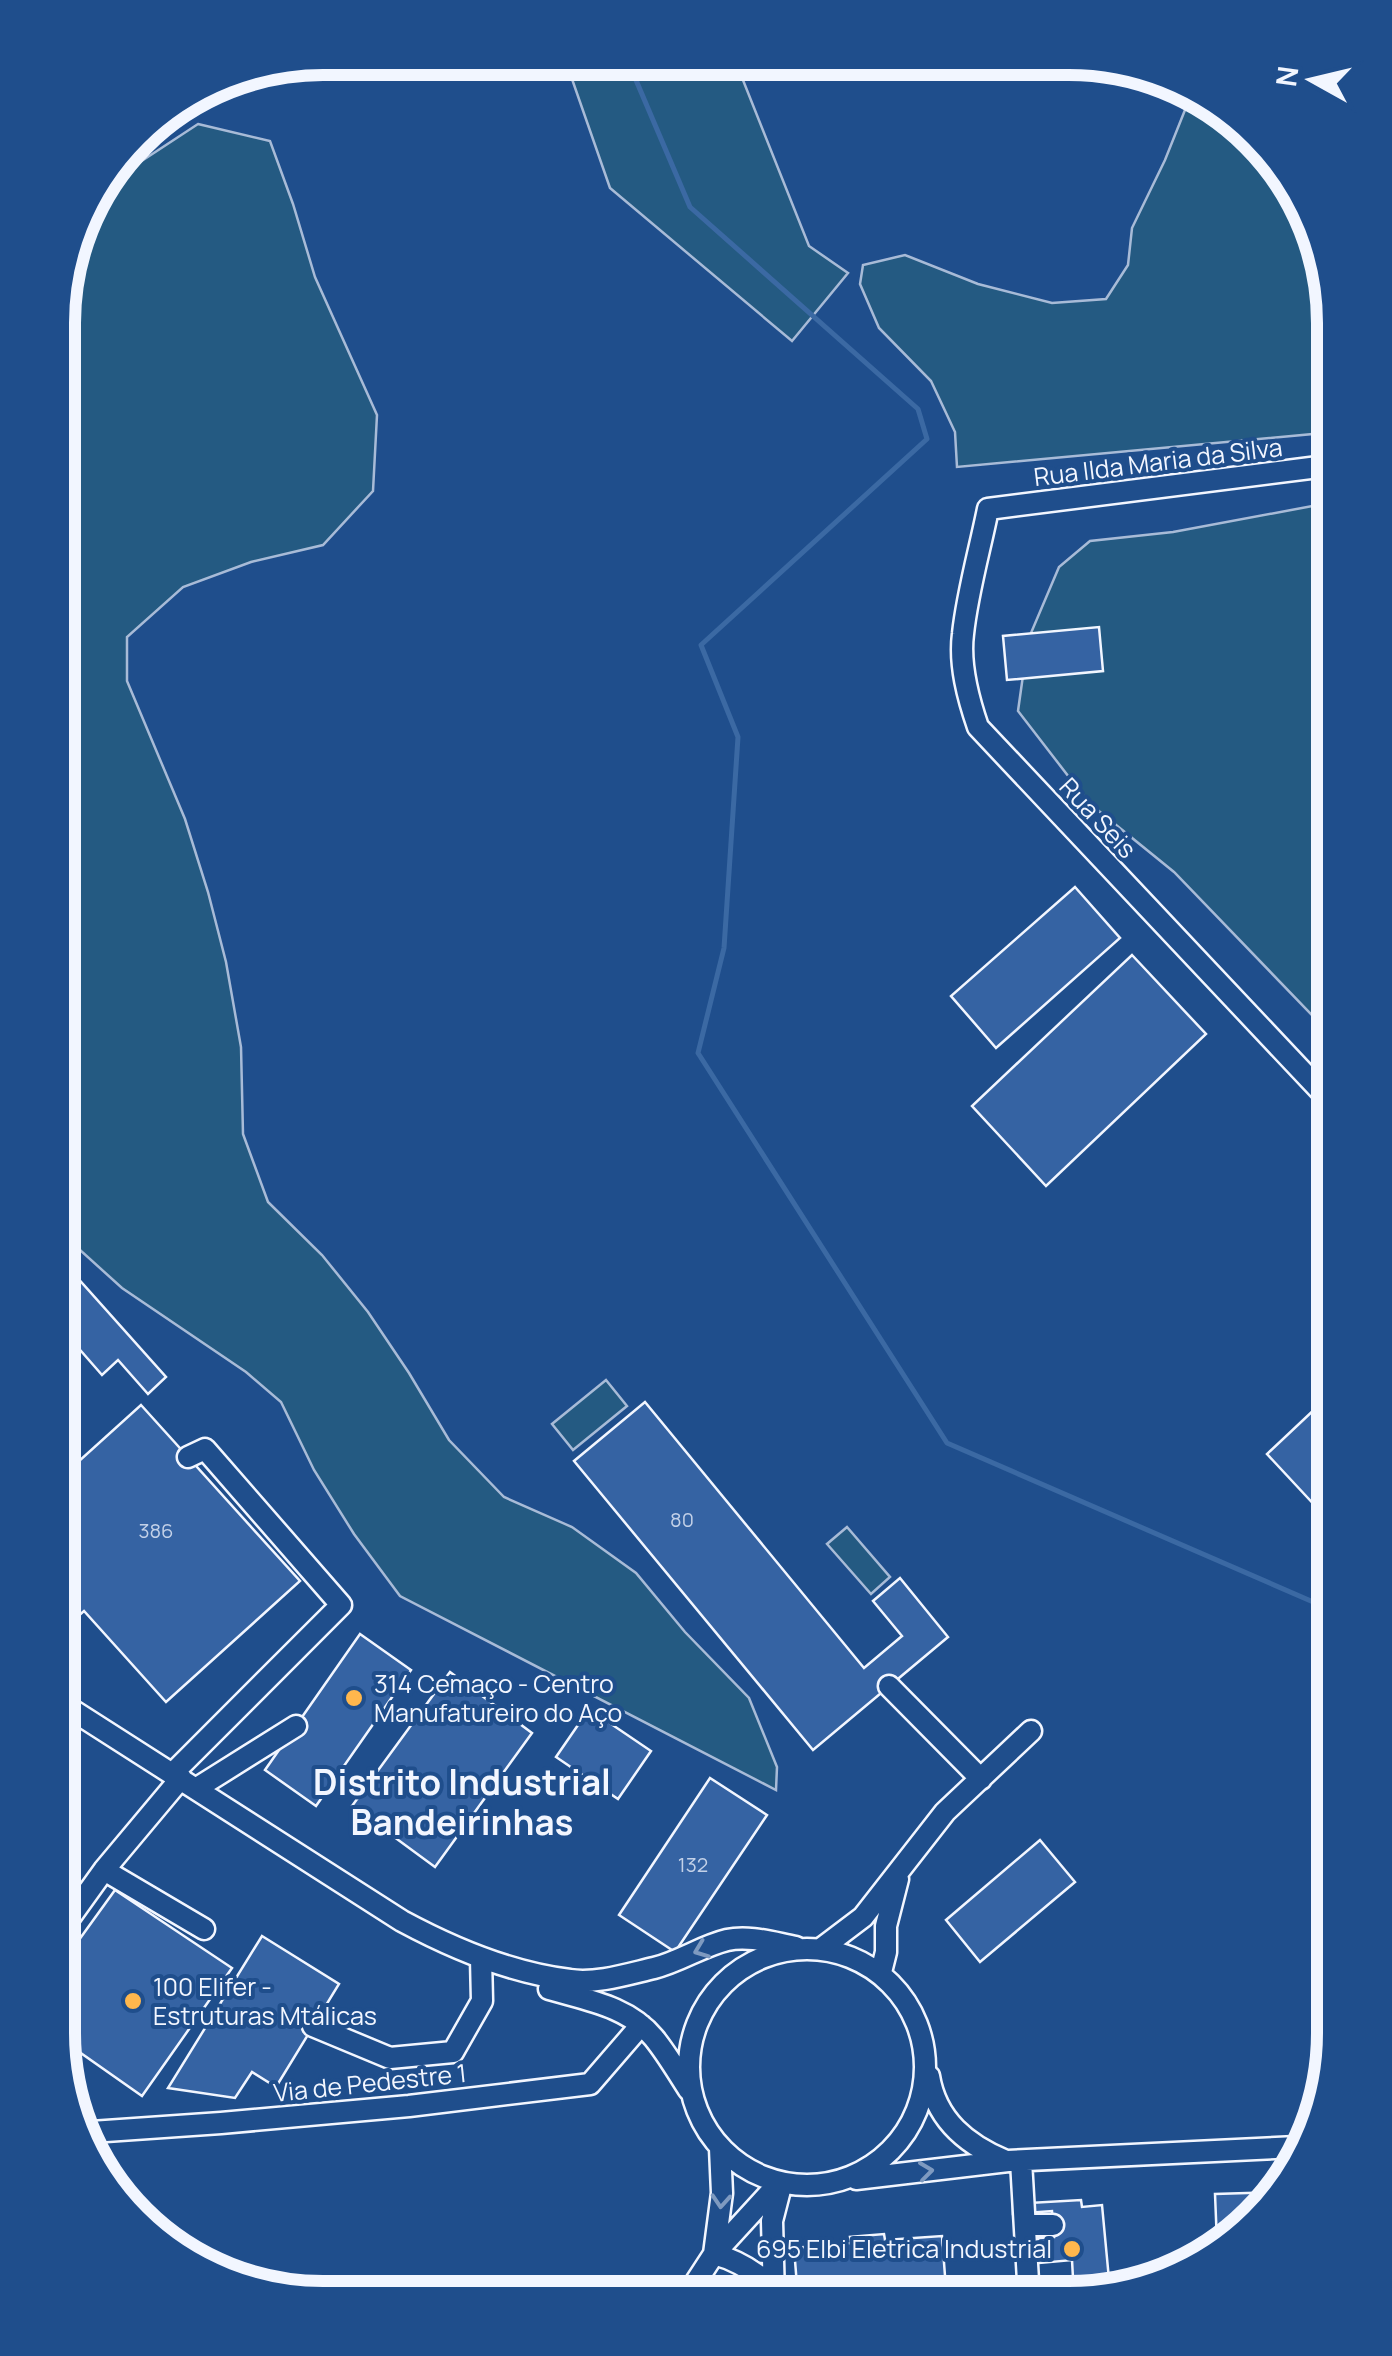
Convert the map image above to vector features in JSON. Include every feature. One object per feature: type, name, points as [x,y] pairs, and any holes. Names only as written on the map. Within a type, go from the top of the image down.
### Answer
[{"type":"street","name":"Rua Ilda Maria da Silva","points":[[988,509],[1317,467]]},
{"type":"street","name":"Rua Seis","points":[[988,509],[962,634],[965,678],[978,727],[1317,1087]]},
{"type":"street","points":[[75,1910],[104,1870],[341,1605],[205,1448],[188,1457]]},
{"type":"street","points":[[889,1686],[982,1779]]},
{"type":"street","points":[[75,1712],[402,1921],[480,1958],[572,1981],[658,1967],[727,1940],[762,1940],[822,1948],[882,1972],[899,1990],[918,2022],[932,2092],[952,2127],[982,2151],[1014,2161]]},
{"type":"street","points":[[184,1780],[296,1726]]},
{"type":"street","points":[[822,1948],[863,1917],[945,1812],[1031,1731]]},
{"type":"street","points":[[882,1972],[886,1926],[900,1867]]},
{"type":"street","points":[[104,1870],[204,1929]]},
{"type":"street","points":[[690,2091],[689,2051],[700,2012],[724,1980],[757,1957],[796,1947]]},
{"type":"street","points":[[313,2026],[390,2058],[453,2052],[482,2001],[480,1958]]},
{"type":"street","points":[[524,1970],[550,1989],[608,2006],[641,2026],[690,2091],[701,2122],[720,2148],[747,2170],[780,2183],[812,2186],[1014,2161],[1287,2148]]},
{"type":"street","name":"Via de Pedestre 1","points":[[95,2131],[409,2106],[590,2084],[641,2026]]},
{"type":"street","points":[[845,2180],[873,2166],[896,2146],[914,2119],[924,2089],[926,2058]]},
{"type":"street","points":[[714,2254],[722,2193],[720,2148]]},
{"type":"street","points":[[1014,2161],[1025,2226],[1028,2281]]},
{"type":"street","points":[[696,2281],[714,2254],[780,2183]]},
{"type":"street","points":[[774,2281],[772,2222],[780,2183]]},
{"type":"street","points":[[1025,2226],[1053,2225]]},
{"type":"street","points":[[714,2254],[733,2259],[763,2281]]},
{"type":"shaded area","points":[[741,75],[809,246],[848,273],[792,341],[610,188],[571,76]]},
{"type":"shaded area","points":[[1187,105],[1220,126],[1244,148],[1284,199],[1304,244],[1312,275],[1317,323],[1317,434],[957,467],[955,432],[931,381],[879,328],[860,284],[863,265],[905,255],[978,284],[1052,303],[1106,299],[1128,265],[1132,228]]},
{"type":"shaded area","points":[[198,124],[270,141],[315,277],[377,415],[373,491],[323,545],[251,562],[183,587],[127,637],[127,681],[185,819],[226,962],[241,1047],[243,1134],[268,1202],[322,1255],[368,1312],[449,1440],[504,1497],[572,1527],[636,1573],[685,1632],[749,1698],[777,1767],[776,1790],[400,1596],[354,1534],[314,1470],[281,1402],[246,1372],[122,1288],[75,1245],[75,323],[83,259],[94,228],[117,185],[134,166]]},
{"type":"shaded area","points":[[1317,505],[1317,1020],[1174,872],[1089,803],[1018,711],[1028,640],[1059,567],[1090,541],[1173,532]]},
{"type":"shaded area","points":[[606,1380],[627,1406],[573,1450],[552,1424]]},
{"type":"shaded area","points":[[847,1527],[890,1577],[871,1594],[827,1544]]},
{"type":"building","points":[[1099,627],[1103,671],[1007,680],[1003,636]]},
{"type":"building","points":[[1075,887],[1120,938],[996,1048],[951,996]]},
{"type":"building","points":[[1132,955],[1206,1034],[1046,1186],[972,1106]]},
{"type":"building","points":[[75,1275],[166,1377],[148,1394],[118,1360],[102,1375],[75,1344]]},
{"type":"building","points":[[645,1402],[864,1668],[902,1636],[873,1601],[900,1578],[948,1637],[813,1750],[574,1461]]},
{"type":"building","points":[[141,1405],[300,1581],[166,1702],[84,1611],[75,1619],[75,1465]]},
{"type":"building","points":[[1316,1408],[1316,1507],[1267,1454]]},
{"type":"building","name":"314 Cemaço - Centro Manufatureiro do Aço","points":[[360,1634],[411,1670],[316,1806],[265,1770]]},
{"type":"building","points":[[450,1672],[532,1733],[435,1867],[352,1806]]},
{"type":"building","points":[[589,1709],[651,1751],[618,1799],[556,1757]]},
{"type":"building","points":[[710,1778],[767,1815],[675,1952],[619,1915]]},
{"type":"building","points":[[1040,1840],[1075,1882],[980,1962],[946,1920]]},
{"type":"building","name":"100 Elifer - Estruturas Mtálicas","points":[[115,1890],[232,1968],[142,2096],[76,2050],[75,1945]]},
{"type":"building","points":[[262,1936],[339,1984],[276,2087],[252,2072],[235,2098],[168,2088]]},
{"type":"building","points":[[1258,2193],[1217,2232],[1215,2194]]},
{"type":"building","name":"695 Elbi Eletrica Industrial","points":[[1081,2200],[1082,2207],[1102,2205],[1109,2277],[1073,2278],[1072,2260],[1040,2263],[1038,2238],[1054,2237],[1052,2211],[1013,2214],[1013,2204]]},
{"type":"building","points":[[884,2234],[885,2240],[942,2236],[945,2281],[797,2281],[794,2248],[851,2243],[850,2237]]},
{"type":"waterway","points":[[634,76],[690,207],[918,409],[927,439],[701,645],[738,737],[724,948],[698,1053],[947,1443],[1316,1603]]},
{"type":"place","name":"314 Cemaço - Centro Manufatureiro do Aço","points":[[354,1698]]},
{"type":"place","name":"100 Elifer - Estruturas Mtálicas","points":[[133,2001]]},
{"type":"place","name":"695 Elbi Eletrica Industrial","points":[[1072,2249]]},
{"type":"district","name":"Distrito Industrial Bandeirinhas","points":[[462,1803]]}]
